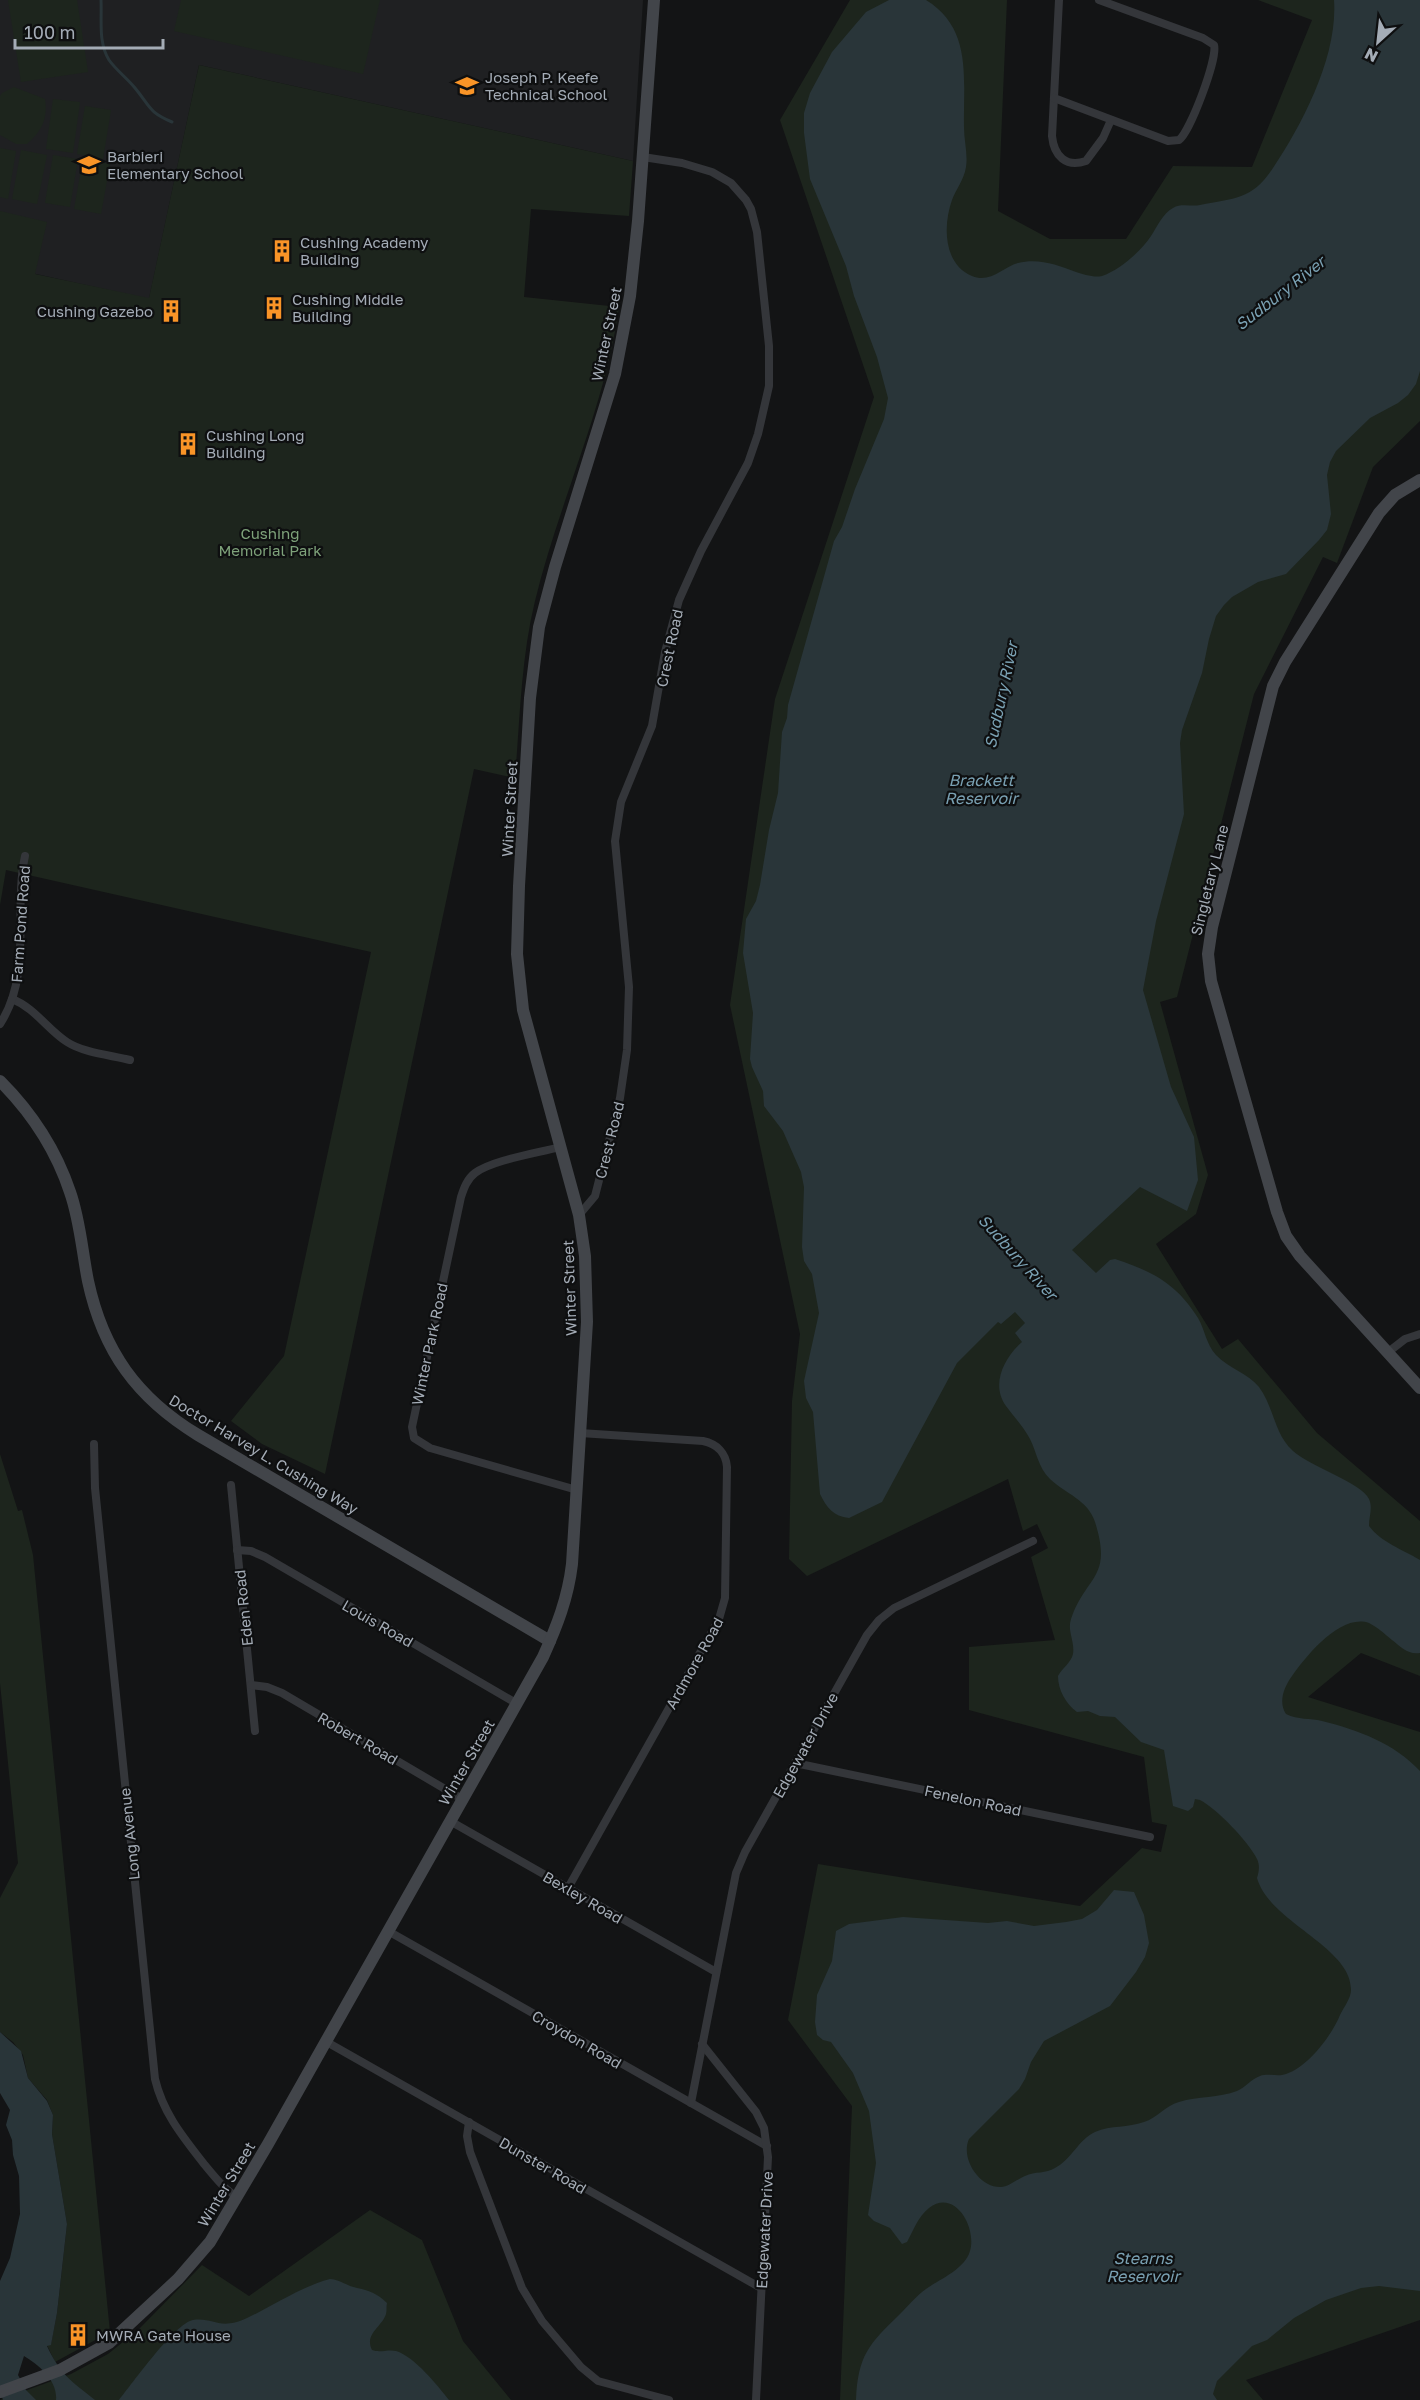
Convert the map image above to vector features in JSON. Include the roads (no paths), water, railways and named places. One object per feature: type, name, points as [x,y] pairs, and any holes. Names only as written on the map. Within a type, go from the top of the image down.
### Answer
[{"type":"main road","name":"Winter Street","points":[[0,2392],[71,2365],[97,2352],[116,2338],[184,2272],[214,2235],[516,1703],[550,1641],[568,1593],[577,1490],[587,1298],[585,1256],[579,1215],[527,1028],[518,972],[519,894],[535,646],[544,606],[621,349],[633,277],[654,0]]},
{"type":"main road","name":"Singletary Lane","points":[[1420,480],[1395,495],[1379,513],[1285,662],[1273,686],[1212,927],[1208,954],[1215,995],[1277,1212],[1286,1236],[1309,1267],[1420,1388]]},
{"type":"main road","name":"Doctor Harvey L. Cushing Way","points":[[0,1081],[36,1124],[59,1165],[74,1206],[94,1304],[105,1334],[120,1363],[152,1402],[198,1435],[550,1641]]},
{"type":"street","points":[[1059,0],[1053,145],[1056,152],[1065,162],[1073,164],[1086,161],[1103,138],[1111,120]]},
{"type":"street","points":[[1054,99],[1168,141],[1179,140],[1189,126],[1214,57],[1214,45],[1203,38],[1099,0]]},
{"type":"street","name":"Crest Road","points":[[579,1215],[595,1196],[620,1098],[627,1050],[629,987],[615,841],[621,802],[652,726],[665,652],[679,600],[701,551],[748,463],[763,418],[769,386],[769,346],[757,232],[751,209],[731,183],[712,172],[682,163],[643,157]]},
{"type":"street","name":"Farm Pond Road","points":[[0,1024],[12,999],[20,970],[20,886],[25,856]]},
{"type":"street","points":[[12,999],[28,1007],[58,1036],[72,1045],[130,1059]]},
{"type":"street","name":"Winter Park Road","points":[[560,1147],[489,1166],[473,1174],[467,1181],[459,1208],[412,1427],[414,1438],[430,1448],[577,1490]]},
{"type":"street","points":[[1387,1353],[1405,1339],[1420,1334]]},
{"type":"street","name":"Ardmore Road","points":[[568,1888],[719,1619],[725,1595],[728,1467],[727,1460],[720,1449],[703,1441],[580,1432]]},
{"type":"street","name":"Long Avenue","points":[[94,1444],[97,1512],[155,2079],[161,2100],[179,2132],[221,2184],[237,2198]]},
{"type":"street","name":"Eden Road","points":[[231,1485],[255,1731]]},
{"type":"street","name":"Edgewater Drive","points":[[691,2103],[736,1873],[867,1635],[879,1620],[894,1608],[1033,1541]]},
{"type":"street","name":"Louis Road","points":[[237,1550],[250,1551],[265,1557],[516,1703]]},
{"type":"street","name":"Robert Road","points":[[251,1685],[267,1687],[282,1693],[462,1799]]},
{"type":"street","name":"Fenelon Road","points":[[795,1763],[1150,1837]]},
{"type":"street","name":"Bexley Road","points":[[450,1821],[716,1972]]},
{"type":"street","name":"Croydon Road","points":[[388,1931],[767,2146]]},
{"type":"street","name":"Dunster Road","points":[[325,2041],[761,2288]]},
{"type":"street","name":"Edgewater Drive","points":[[702,2044],[756,2112],[764,2128],[767,2146],[756,2400]]},
{"type":"street","points":[[469,2122],[467,2136],[470,2152],[522,2288],[542,2321],[580,2367],[598,2381],[669,2400]]},
{"type":"water","name":"Brackett Reservoir","points":[[889,0],[926,0],[952,25],[958,40],[964,73],[966,167],[949,210],[948,243],[955,263],[962,270],[972,276],[985,278],[1012,265],[1033,261],[1055,265],[1089,276],[1102,276],[1123,265],[1136,254],[1169,210],[1179,206],[1223,201],[1250,192],[1273,168],[1307,110],[1330,44],[1334,21],[1334,0],[1420,0],[1420,371],[1416,384],[1398,403],[1370,418],[1336,451],[1327,475],[1331,514],[1327,530],[1319,540],[1286,574],[1258,582],[1232,597],[1216,616],[1202,673],[1182,730],[1180,743],[1184,814],[1156,921],[1143,990],[1171,1087],[1194,1137],[1198,1180],[1187,1211],[1140,1187],[1072,1250],[1096,1273],[1110,1260],[1115,1259],[1141,1268],[1163,1280],[1181,1296],[1198,1318],[1216,1355],[1259,1387],[1282,1437],[1293,1451],[1364,1493],[1371,1506],[1369,1526],[1374,1532],[1420,1560],[1420,1653],[1405,1650],[1369,1623],[1347,1624],[1325,1638],[1306,1658],[1289,1680],[1284,1690],[1282,1705],[1286,1714],[1322,1721],[1375,1739],[1399,1753],[1420,1771],[1420,2291],[1379,2286],[1361,2288],[1326,2300],[1294,2318],[1267,2340],[1252,2346],[1217,2381],[1213,2394],[1217,2400],[856,2400],[859,2372],[867,2351],[880,2334],[919,2295],[963,2263],[970,2251],[971,2242],[967,2222],[962,2213],[947,2203],[939,2203],[929,2208],[919,2219],[907,2242],[902,2244],[890,2228],[874,2221],[868,2215],[876,2163],[869,2111],[853,2073],[831,2042],[817,2035],[815,2022],[817,1995],[832,1961],[836,1931],[849,1924],[903,1917],[988,1923],[1007,1921],[1034,1926],[1066,1922],[1082,1919],[1097,1910],[1114,1890],[1134,1892],[1144,1915],[1149,1943],[1145,1957],[1136,1972],[1110,2006],[1044,2041],[1031,2062],[1019,2089],[969,2139],[967,2155],[974,2171],[986,2183],[1001,2187],[1029,2174],[1055,2168],[1066,2160],[1084,2139],[1095,2132],[1144,2122],[1179,2102],[1230,2093],[1240,2090],[1260,2076],[1283,2075],[1303,2065],[1325,2041],[1347,2002],[1351,1990],[1348,1975],[1338,1961],[1325,1947],[1277,1908],[1265,1894],[1257,1878],[1259,1864],[1257,1859],[1232,1826],[1200,1800],[1195,1799],[1193,1807],[1188,1811],[1173,1806],[1164,1750],[1141,1742],[1115,1717],[1100,1716],[1088,1711],[1077,1712],[1063,1696],[1058,1676],[1073,1654],[1071,1619],[1099,1566],[1100,1541],[1092,1514],[1046,1474],[1027,1434],[1001,1398],[1000,1380],[1005,1363],[1022,1342],[1015,1333],[1025,1323],[1015,1312],[1001,1324],[998,1322],[957,1363],[882,1502],[849,1518],[831,1510],[820,1494],[813,1412],[806,1398],[804,1381],[819,1313],[812,1274],[804,1261],[802,1247],[804,1187],[801,1172],[783,1131],[764,1106],[763,1091],[752,1067],[750,1059],[753,1013],[743,953],[746,919],[756,901],[778,793],[782,732],[787,718],[788,705],[834,541],[842,527],[884,419],[888,398],[877,357],[854,296],[846,266],[810,179],[804,133],[804,113],[810,93],[832,52],[866,12]]},
{"type":"water","points":[[0,2032],[21,2051],[28,2078],[47,2101],[53,2115],[52,2134],[67,2224],[57,2313],[51,2345],[47,2346],[67,2376],[95,2400],[56,2400],[51,2380],[36,2364],[24,2356],[18,2375],[26,2390],[36,2400],[3,2400],[0,2391],[0,2281],[10,2258],[20,2214],[19,2176],[13,2155],[12,2140],[6,2125],[10,2110],[0,2093]]},
{"type":"water","points":[[330,2279],[370,2291],[387,2303],[384,2319],[370,2339],[372,2350],[396,2351],[411,2359],[449,2400],[119,2400],[165,2342],[185,2324],[193,2320],[223,2324],[238,2322],[298,2291]]},
{"type":"waterway","points":[[101,0],[101,31],[103,46],[109,60],[154,112],[172,122]]},
{"type":"place","name":"Joseph P. Keefe Technical School","points":[[467,86]]},
{"type":"place","name":"Barbieri Elementary School","points":[[89,165]]},
{"type":"place","name":"Cushing Academy Building","points":[[282,251]]},
{"type":"place","name":"Cushing Middle Building","points":[[274,308]]},
{"type":"place","name":"Cushing Gazebo","points":[[171,311]]},
{"type":"place","name":"Cushing Long Building","points":[[188,444]]},
{"type":"place","name":"MWRA Gate House","points":[[78,2335]]},
{"type":"water label","name":"Sudbury River","points":[[1280,293]]},
{"type":"water label","name":"Sudbury River","points":[[1001,695]]},
{"type":"water label","name":"Sudbury River","points":[[1018,1257]]},
{"type":"water label","name":"Stearns Reservoir","points":[[1143,2267]]},
{"type":"park label","name":"Cushing Memorial Park","points":[[270,542]]}]
